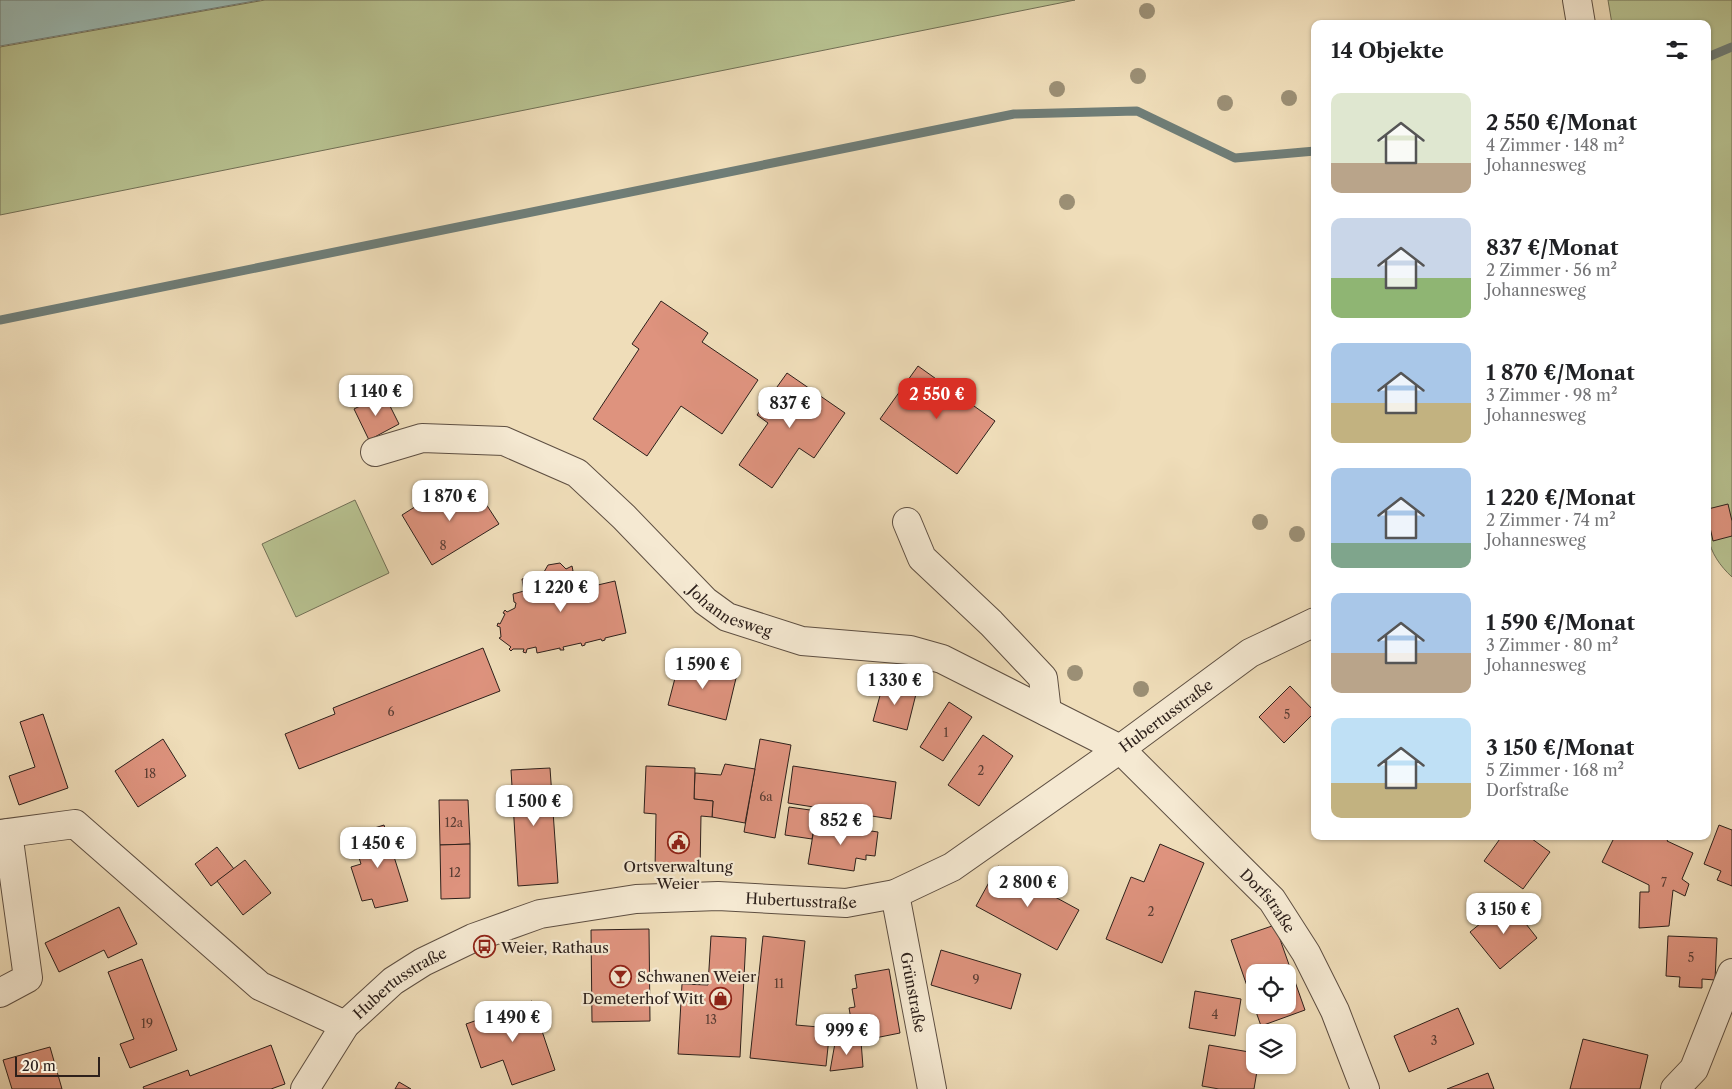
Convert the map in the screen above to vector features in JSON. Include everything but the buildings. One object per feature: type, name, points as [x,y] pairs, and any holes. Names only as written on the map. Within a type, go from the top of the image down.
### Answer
[{"type":"street","points":[[1578,0],[1580,20]]},
{"type":"street","name":"Johannesweg","points":[[375,452],[422,438],[504,441],[577,473],[624,517],[705,601],[727,617],[802,641],[910,650],[942,659],[1120,749]]},
{"type":"street","points":[[907,522],[922,558],[991,623],[1043,678],[1047,712]]},
{"type":"street","name":"Hubertusstraße","points":[[0,993],[28,978],[4,834],[75,824],[260,986],[345,1025],[393,981],[423,962],[473,938],[540,914],[636,899],[718,896],[846,903],[895,894],[952,867],[1120,749],[1250,653],[1311,624]]},
{"type":"street","name":"Dorfstraße","points":[[1120,749],[1272,900],[1306,953],[1335,1011],[1364,1089]]},
{"type":"street","name":"Grünstraße","points":[[895,894],[932,1089]]},
{"type":"street","points":[[1676,1089],[1694,1069],[1732,973]]},
{"type":"street","points":[[305,1089],[345,1025]]},
{"type":"green space","points":[[265,0],[1075,0],[0,215],[0,47]]},
{"type":"green space","points":[[1608,0],[1732,0],[1732,577],[1717,559],[1711,548],[1711,20],[1611,20]]},
{"type":"green space","points":[[355,500],[389,573],[296,617],[262,544]]},
{"type":"water","points":[[0,0],[260,0],[0,46]]},
{"type":"waterway","points":[[1711,56],[1732,47]]},
{"type":"waterway","points":[[0,320],[1014,114],[1137,111],[1235,158],[1311,151]]},
{"type":"place","name":"Ortsverwaltung Weier","points":[[678,843]]},
{"type":"place","name":"Weier, Rathaus","points":[[485,947]]},
{"type":"place","name":"Schwanen Weier","points":[[621,976]]},
{"type":"place","name":"Demeterhof Witt","points":[[720,998]]}]
